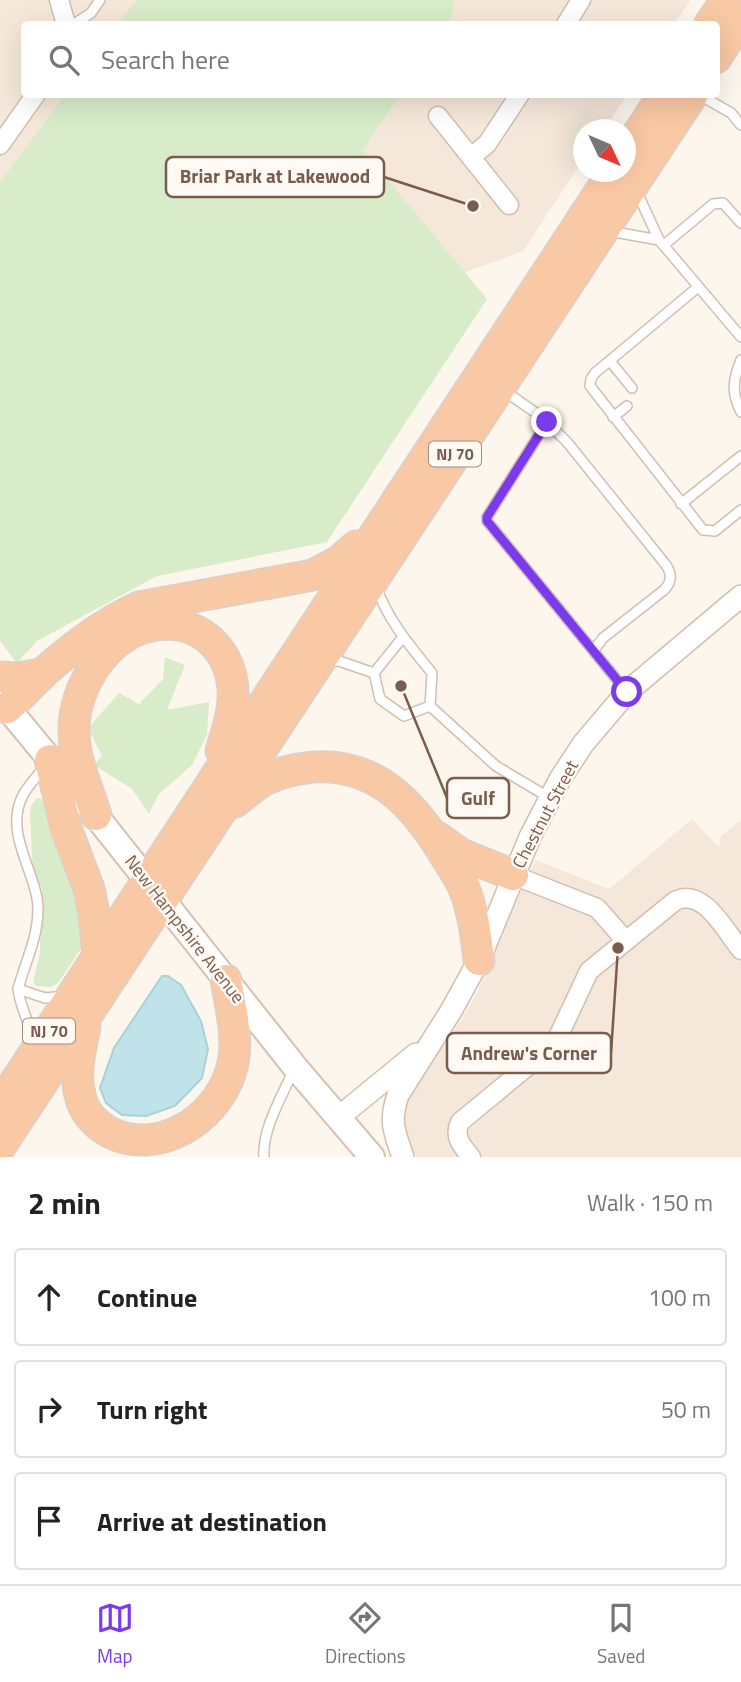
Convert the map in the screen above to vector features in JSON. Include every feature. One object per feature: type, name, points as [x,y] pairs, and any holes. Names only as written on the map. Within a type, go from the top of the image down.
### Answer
[{"type":"highway","points":[[712,21],[726,0]]},
{"type":"highway","points":[[720,52],[741,19]]},
{"type":"highway","points":[[636,136],[661,98]]},
{"type":"highway","name":"NJ 70","points":[[636,163],[692,98]]},
{"type":"highway","name":"NJ 70","points":[[0,1147],[80,1006],[155,891],[210,783],[379,524],[620,182]]},
{"type":"highway","name":"NJ 70","points":[[0,1105],[37,1050],[80,1006],[98,957],[219,815],[604,230],[622,182]]},
{"type":"highway","points":[[4,704],[24,694],[42,674],[102,626],[118,617],[139,607],[313,575],[339,561],[379,524]]},
{"type":"highway","points":[[96,815],[76,752],[74,733],[80,698],[97,663],[112,647],[142,628],[167,624],[197,631],[214,643],[227,660],[232,682],[232,709],[210,783]]},
{"type":"highway","points":[[0,677],[16,678],[42,674]]},
{"type":"highway","points":[[50,760],[66,828],[89,889],[98,957]]},
{"type":"highway","points":[[219,815],[263,781],[284,772],[305,768],[340,768],[373,778],[404,800],[431,833],[463,886],[474,922],[479,960]]},
{"type":"highway","points":[[431,833],[461,854],[513,875]]},
{"type":"highway","points":[[80,1006],[78,1087],[87,1113],[95,1123],[121,1139],[149,1142],[183,1131],[213,1105],[232,1070],[234,1032],[226,980]]},
{"type":"main road","name":"New Hampshire Avenue","points":[[4,704],[96,815],[295,1067],[372,1157]]},
{"type":"street","points":[[59,0],[65,21]]},
{"type":"street","points":[[568,21],[581,0]]},
{"type":"street","points":[[0,145],[33,98]]},
{"type":"street","points":[[471,157],[486,144],[517,98]]},
{"type":"street","points":[[438,116],[509,205]]},
{"type":"street","name":"Chestnut Street","points":[[403,1157],[391,1125],[398,1095],[451,1012],[479,960],[513,875],[550,798],[583,744],[627,692],[741,596]]},
{"type":"street","points":[[513,875],[597,908],[626,941]]},
{"type":"street","points":[[471,1157],[458,1140],[457,1127],[460,1122],[551,1047],[589,971],[675,901],[690,897],[697,899],[708,908],[741,950]]},
{"type":"street","name":"Chestnut Street","points":[[339,1117],[431,1042]]},
{"type":"lane","points":[[79,21],[91,13],[100,0]]},
{"type":"lane","points":[[703,98],[731,113],[741,124]]},
{"type":"lane","points":[[625,182],[661,243],[741,337]]},
{"type":"lane","points":[[604,230],[661,243],[713,204],[723,203],[741,223]]},
{"type":"lane","points":[[698,287],[593,376],[590,386],[701,528],[709,532],[717,530],[741,510]]},
{"type":"lane","points":[[741,360],[733,381],[733,391],[741,412]]},
{"type":"lane","points":[[610,361],[632,388]]},
{"type":"lane","points":[[499,387],[547,422],[575,452],[671,574],[670,583],[664,590],[603,638],[594,650]]},
{"type":"lane","points":[[613,417],[627,406]]},
{"type":"lane","points":[[547,422],[487,521],[627,692]]},
{"type":"lane","points":[[681,504],[741,456]]},
{"type":"lane","points":[[373,579],[380,600],[403,637],[432,673],[430,706]]},
{"type":"lane","points":[[374,674],[403,637]]},
{"type":"lane","points":[[318,663],[339,661],[374,674]]},
{"type":"lane","points":[[374,674],[380,699],[404,716],[430,706]]},
{"type":"lane","points":[[430,706],[496,766],[550,798]]},
{"type":"lane","points":[[37,1050],[29,1021],[20,1003],[18,989],[37,926],[37,898],[18,835],[18,814],[22,797],[50,760]]},
{"type":"lane","points":[[18,989],[80,1006]]},
{"type":"lane","points":[[264,1157],[264,1147],[275,1113],[295,1067]]},
{"type":"shaded area","points":[[0,0],[136,0],[120,21],[21,21],[21,98],[64,98],[0,182]]},
{"type":"shaded area","points":[[447,0],[691,0],[676,21],[433,21]]},
{"type":"shaded area","points":[[382,98],[625,98],[611,119],[573,119],[573,175],[523,251],[450,278],[349,148]]},
{"type":"shaded area","points":[[692,819],[719,847],[721,836],[741,820],[741,1157],[417,1157],[401,1130],[397,1095],[426,1067],[452,1035],[477,993],[536,860],[609,889]]},
{"type":"green space","points":[[136,0],[455,0],[448,21],[120,21]]},
{"type":"green space","points":[[63,98],[398,98],[363,150],[487,299],[327,542],[157,576],[37,641],[17,663],[0,641],[0,182]]},
{"type":"green space","points":[[165,657],[185,665],[167,710],[209,702],[207,735],[192,765],[158,795],[149,814],[132,789],[94,765],[102,756],[88,728],[119,693],[139,704],[163,679]]},
{"type":"green space","points":[[37,798],[42,799],[68,851],[88,938],[58,983],[51,987],[36,986],[33,982],[40,953],[42,890],[33,874],[30,813]]},
{"type":"water","points":[[162,976],[168,976],[181,985],[201,1021],[208,1049],[202,1078],[175,1106],[146,1116],[122,1115],[106,1103],[100,1088],[114,1048]]},
{"type":"place","name":"Briar Park at Lakewood","points":[[473,206]]},
{"type":"place","name":"Gulf","points":[[401,686]]},
{"type":"place","name":"Andrew's Corner","points":[[618,948]]},
{"type":"route","points":[[547,422],[487,521],[627,692]]}]
